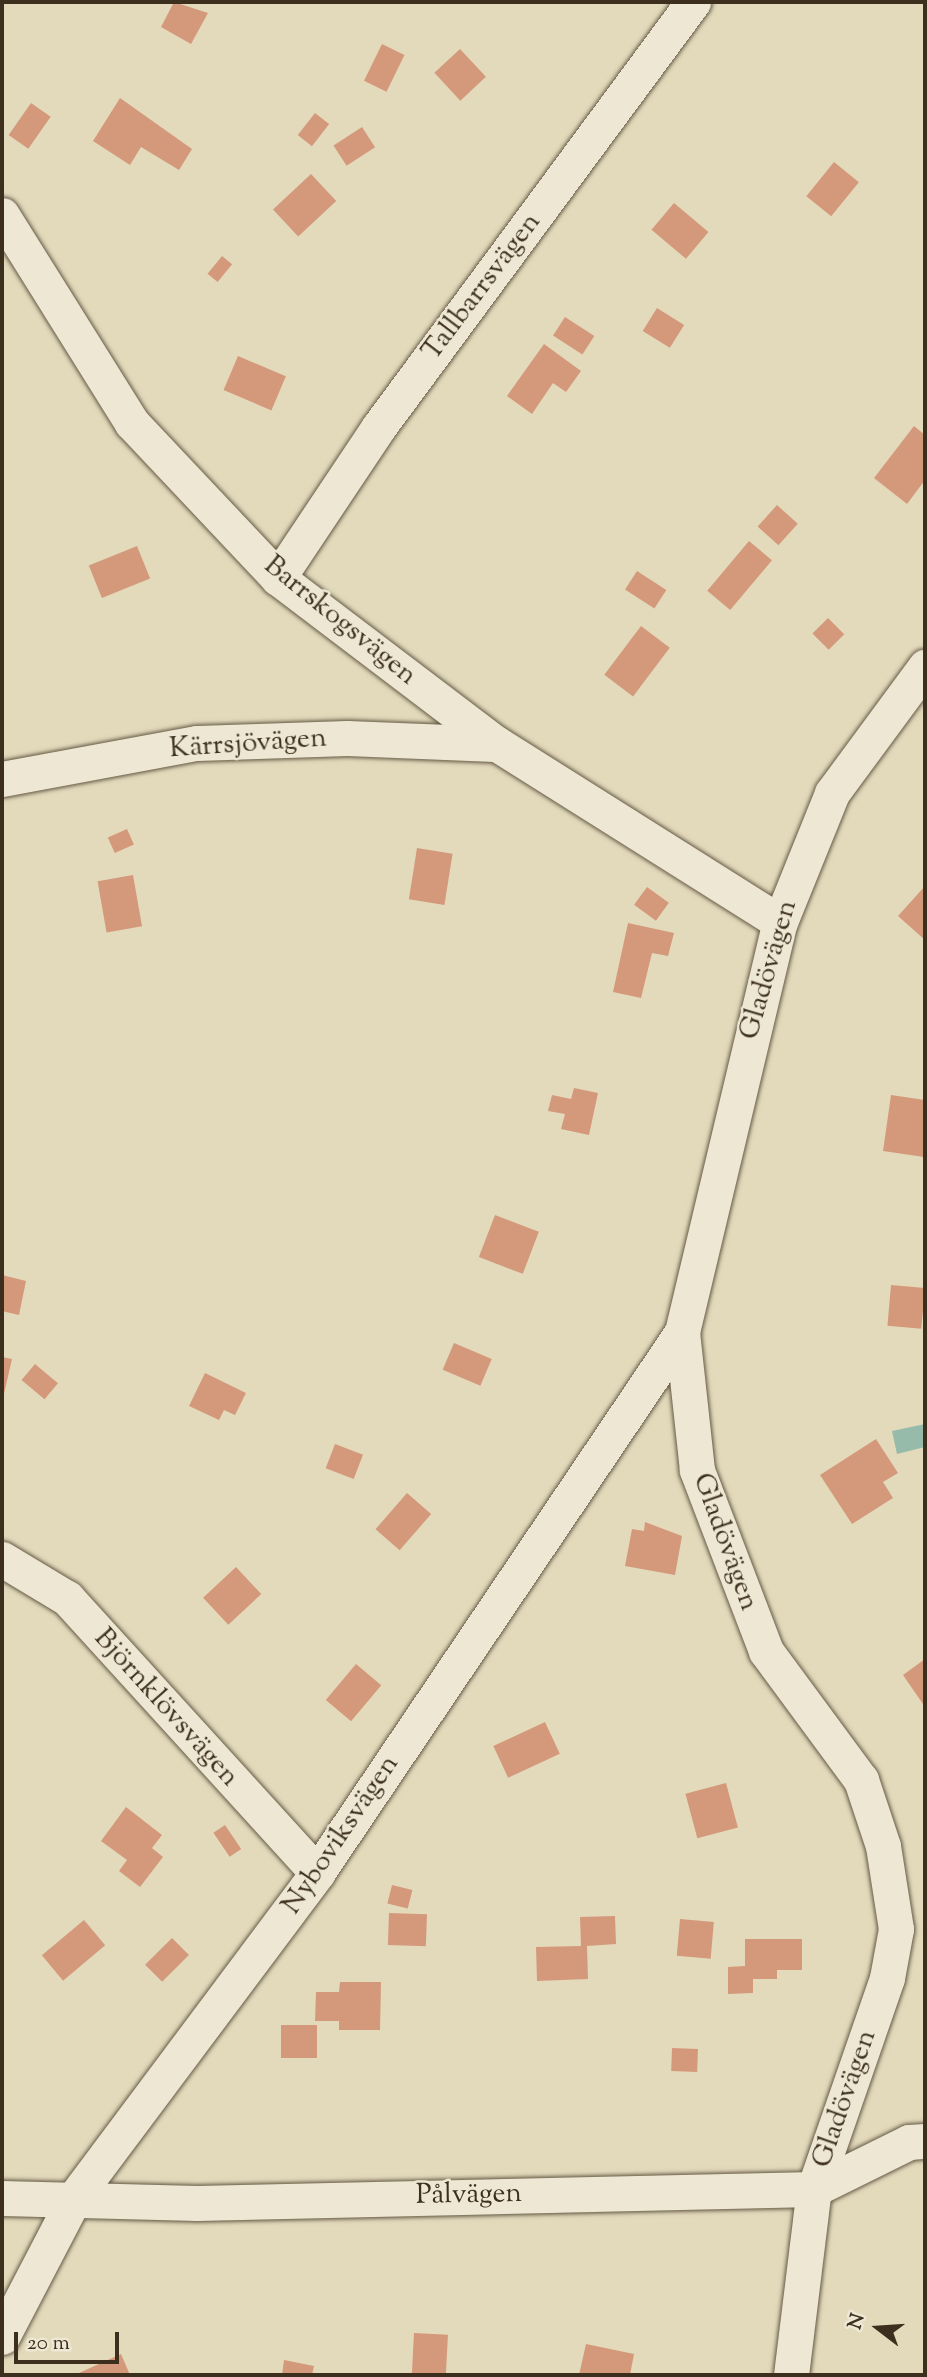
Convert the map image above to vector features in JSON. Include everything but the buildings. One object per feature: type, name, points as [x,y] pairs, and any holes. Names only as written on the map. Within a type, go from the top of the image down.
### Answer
[{"type":"street","name":"Tallbarrsvägen","points":[[278,578],[378,428],[693,2]]},
{"type":"street","name":"Barrskogsvägen","points":[[2,215],[132,423],[278,578],[497,744],[780,922]]},
{"type":"street","name":"Gladövägen","points":[[791,2375],[814,2189],[887,1978],[894,1915],[883,1846],[861,1780],[766,1651],[697,1470],[682,1332],[780,922],[832,793],[925,667]]},
{"type":"street","name":"Kärrsjövägen","points":[[2,779],[197,743],[347,738],[497,744]]},
{"type":"street","name":"Nyboviksvägen","points":[[2,2337],[75,2197],[317,1873],[682,1332]]},
{"type":"street","name":"Björnklövsvägen","points":[[2,1559],[67,1598],[317,1873]]},
{"type":"street","name":"Pålvägen","points":[[2,2198],[75,2197],[197,2203],[814,2189],[909,2142],[925,2141]]},
{"type":"shaded area","points":[[925,1424],[925,1447],[897,1454],[892,1431]]}]
